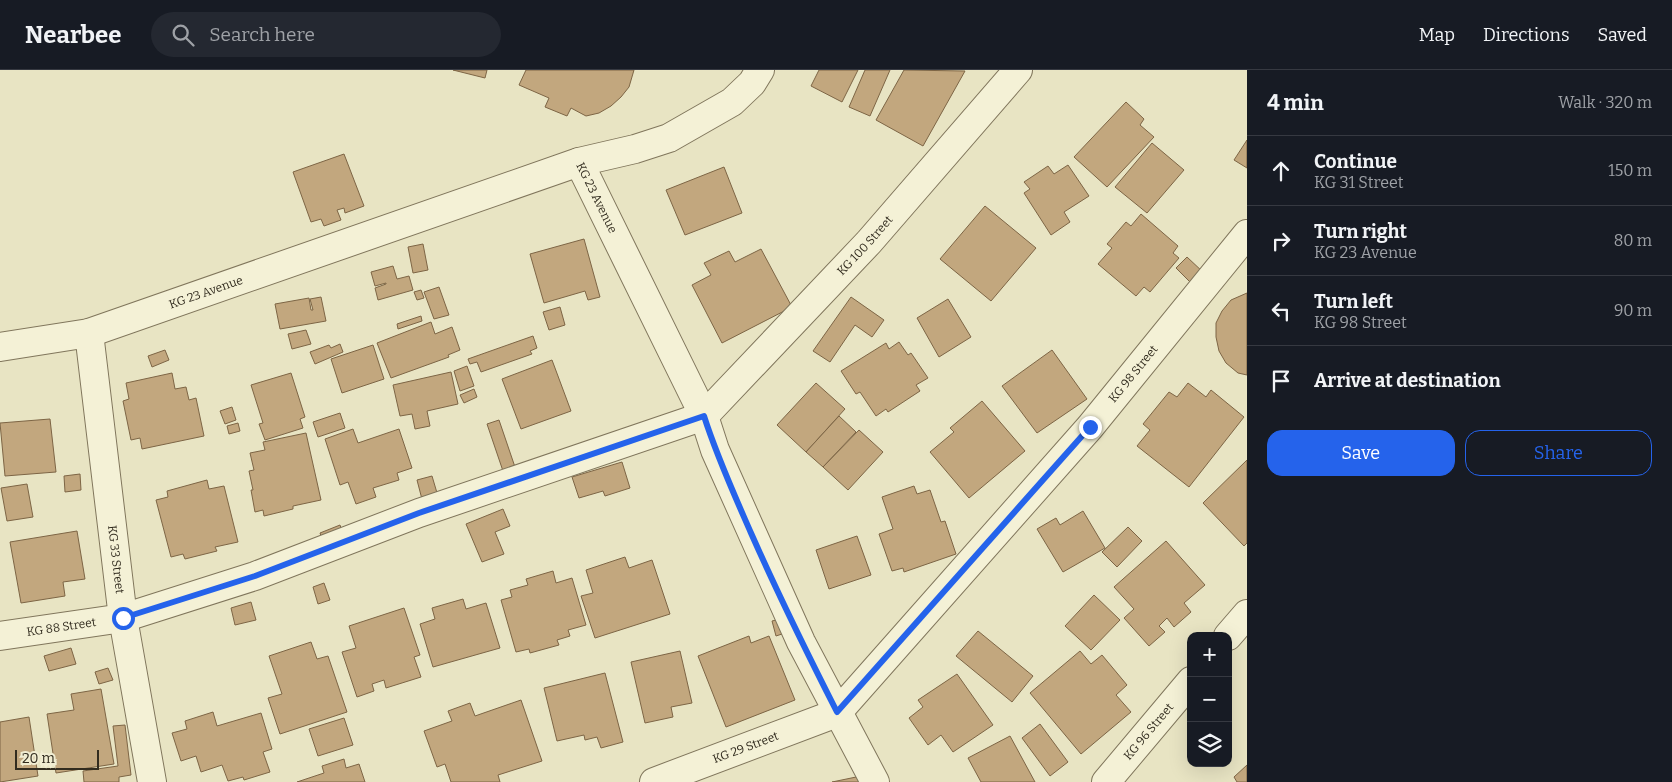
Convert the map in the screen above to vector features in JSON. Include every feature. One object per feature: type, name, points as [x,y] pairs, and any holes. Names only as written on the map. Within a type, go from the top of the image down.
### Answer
[{"type":"street","points":[[579,162],[635,149],[669,138],[732,102],[752,83],[760,70]]},
{"type":"street","name":"KG 100 Street","points":[[704,416],[869,242],[1018,70]]},
{"type":"street","name":"KG 23 Avenue","points":[[0,347],[89,334],[579,162],[704,416],[715,450],[801,642],[875,782]]},
{"type":"street","name":"KG 98 Street","points":[[837,712],[1090,427],[1247,234]]},
{"type":"street","name":"KG 33 Street","points":[[89,334],[123,618],[152,782]]},
{"type":"street","name":"KG 88 Street","points":[[0,636],[123,618],[255,576],[419,513],[704,416]]},
{"type":"street","points":[[1231,632],[1247,614]]},
{"type":"street","name":"KG 96 Street","points":[[1106,782],[1187,686]]},
{"type":"street","name":"KG 29 Street","points":[[654,782],[837,712]]},
{"type":"building","points":[[453,70],[487,70],[485,78]]},
{"type":"building","points":[[526,70],[634,70],[629,87],[611,106],[599,113],[586,116],[571,108],[567,116],[545,107],[549,98],[519,85]]},
{"type":"building","points":[[819,70],[858,70],[842,102],[811,86]]},
{"type":"building","points":[[865,70],[890,70],[870,116],[849,107]]},
{"type":"building","points":[[904,70],[965,71],[923,146],[876,120]]},
{"type":"building","points":[[1126,102],[1144,119],[1140,125],[1154,137],[1107,187],[1074,157]]},
{"type":"building","points":[[1247,140],[1247,168],[1234,160]]},
{"type":"building","points":[[1152,143],[1184,170],[1147,213],[1115,187]]},
{"type":"building","points":[[344,154],[364,206],[345,213],[344,208],[337,210],[341,220],[324,226],[321,219],[311,222],[293,172]]},
{"type":"building","points":[[1068,165],[1089,196],[1064,212],[1070,222],[1051,235],[1024,193],[1030,189],[1024,182],[1048,166],[1054,174]]},
{"type":"building","points":[[724,167],[742,213],[685,235],[666,190]]},
{"type":"building","points":[[985,206],[1036,248],[991,301],[940,259]]},
{"type":"building","points":[[1141,214],[1178,246],[1173,253],[1179,258],[1150,292],[1144,287],[1136,296],[1098,264],[1112,248],[1107,244],[1126,222],[1131,226]]},
{"type":"building","points":[[584,239],[600,297],[588,300],[585,291],[544,303],[530,254]]},
{"type":"building","points":[[423,244],[428,270],[413,273],[408,247]]},
{"type":"building","points":[[761,249],[792,307],[722,343],[692,285],[711,275],[704,263],[729,251],[735,262]]},
{"type":"building","points":[[1187,257],[1204,273],[1193,285],[1176,268]]},
{"type":"building","points":[[393,266],[397,279],[409,276],[413,290],[378,300],[375,288],[386,283],[375,286],[371,272]]},
{"type":"building","points":[[439,287],[449,315],[434,319],[424,292]]},
{"type":"building","points":[[421,290],[424,298],[417,300],[414,292]]},
{"type":"building","points":[[1247,293],[1247,375],[1238,373],[1226,363],[1219,351],[1216,323],[1222,311],[1231,300]]},
{"type":"building","points":[[321,297],[326,321],[280,329],[275,304],[309,298],[311,310],[313,310],[310,299]]},
{"type":"building","points":[[851,297],[884,320],[872,337],[855,325],[830,362],[813,351]]},
{"type":"building","points":[[948,299],[971,337],[939,357],[917,318]]},
{"type":"building","points":[[560,307],[565,325],[549,330],[543,312]]},
{"type":"building","points":[[421,316],[422,321],[398,329],[397,324]]},
{"type":"building","points":[[431,322],[435,334],[452,327],[460,350],[448,355],[449,357],[391,378],[377,343]]},
{"type":"building","points":[[306,330],[311,344],[292,349],[288,334]]},
{"type":"building","points":[[533,336],[537,348],[530,351],[532,354],[481,372],[477,362],[470,364],[468,359]]},
{"type":"building","points":[[899,342],[908,355],[911,353],[928,378],[916,385],[920,391],[888,412],[886,409],[876,416],[860,392],[856,394],[841,371],[886,343],[889,349]]},
{"type":"building","points":[[340,344],[343,352],[315,364],[310,352],[329,345],[331,348]]},
{"type":"building","points":[[373,345],[384,379],[342,393],[331,359]]},
{"type":"building","points":[[165,350],[169,360],[152,367],[148,356]]},
{"type":"building","points":[[1052,350],[1087,399],[1037,433],[1002,386]]},
{"type":"building","points":[[552,360],[571,411],[521,429],[502,379]]},
{"type":"building","points":[[467,366],[474,386],[460,391],[454,371]]},
{"type":"building","points":[[451,372],[458,404],[427,411],[430,426],[415,429],[412,414],[400,416],[393,385]]},
{"type":"building","points":[[172,373],[175,389],[186,387],[189,400],[196,398],[204,436],[142,449],[140,438],[131,440],[123,401],[129,399],[126,383]]},
{"type":"building","points":[[291,373],[305,417],[300,419],[303,428],[265,440],[259,424],[263,423],[251,385]]},
{"type":"building","points":[[816,383],[845,409],[806,452],[777,425]]},
{"type":"building","points":[[1188,383],[1206,397],[1211,390],[1244,417],[1189,487],[1137,446],[1150,430],[1143,424],[1169,392],[1177,397]]},
{"type":"building","points":[[474,389],[477,397],[464,403],[460,395]]},
{"type":"building","points":[[982,401],[1025,451],[969,498],[930,452],[954,432],[950,428]]},
{"type":"building","points":[[232,407],[236,420],[225,424],[220,411]]},
{"type":"building","points":[[340,413],[345,428],[318,437],[313,422]]},
{"type":"building","points":[[839,416],[856,432],[823,467],[806,452]]},
{"type":"building","points":[[50,419],[56,472],[5,476],[0,423]]},
{"type":"building","points":[[499,420],[516,470],[504,474],[487,424]]},
{"type":"building","points":[[238,423],[240,431],[229,434],[227,426]]},
{"type":"building","points":[[353,429],[358,443],[399,429],[412,468],[397,473],[399,480],[373,488],[376,497],[356,504],[348,482],[340,485],[325,439]]},
{"type":"building","points":[[859,430],[883,452],[848,490],[823,467]]},
{"type":"building","points":[[306,433],[321,500],[293,506],[293,509],[264,516],[263,510],[255,512],[249,471],[254,470],[250,453],[265,450],[263,442]]},
{"type":"building","points":[[1247,460],[1247,543],[1244,546],[1203,503]]},
{"type":"building","points":[[622,462],[630,488],[605,496],[603,491],[579,498],[572,477]]},
{"type":"building","points":[[80,474],[81,490],[65,492],[64,476]]},
{"type":"building","points":[[432,476],[440,503],[424,507],[417,480]]},
{"type":"building","points":[[207,480],[209,489],[224,486],[238,542],[215,547],[217,551],[185,559],[183,554],[171,557],[156,500],[168,497],[167,491]]},
{"type":"building","points":[[27,484],[33,517],[7,521],[1,488]]},
{"type":"building","points":[[914,486],[917,494],[930,490],[941,522],[945,521],[956,554],[904,572],[903,568],[892,571],[879,534],[893,529],[882,497]]},
{"type":"building","points":[[503,509],[510,526],[495,532],[504,554],[482,562],[466,524]]},
{"type":"building","points":[[1083,511],[1105,548],[1063,572],[1037,529],[1056,518],[1060,525]]},
{"type":"building","points":[[340,525],[342,531],[322,539],[320,533]]},
{"type":"building","points":[[1128,527],[1142,541],[1117,567],[1102,552]]},
{"type":"building","points":[[77,531],[85,579],[63,582],[65,596],[21,603],[10,542]]},
{"type":"building","points":[[857,536],[871,575],[829,589],[816,550]]},
{"type":"building","points":[[1166,541],[1205,585],[1184,603],[1191,612],[1174,627],[1167,618],[1159,626],[1165,632],[1149,646],[1124,618],[1134,609],[1114,587]]},
{"type":"building","points":[[625,557],[629,568],[652,560],[670,614],[595,638],[581,596],[593,593],[586,570]]},
{"type":"building","points":[[553,571],[556,583],[572,578],[586,625],[568,630],[570,636],[557,640],[559,645],[530,653],[529,649],[516,652],[501,600],[512,597],[510,590],[528,585],[526,579]]},
{"type":"building","points":[[324,583],[330,600],[318,604],[313,587]]},
{"type":"building","points":[[1094,595],[1120,620],[1091,650],[1065,626]]},
{"type":"building","points":[[463,599],[466,609],[486,603],[500,648],[433,667],[420,624],[435,619],[432,608]]},
{"type":"building","points":[[251,602],[256,620],[235,625],[231,608]]},
{"type":"building","points":[[404,608],[420,655],[414,657],[421,677],[386,688],[384,680],[372,684],[374,691],[357,697],[342,652],[356,648],[349,626]]},
{"type":"building","points":[[784,618],[788,632],[776,636],[772,621]]},
{"type":"building","points":[[978,631],[1033,676],[1012,702],[956,656]]},
{"type":"building","points":[[749,636],[751,643],[769,636],[795,700],[726,727],[698,656]]},
{"type":"building","points":[[311,642],[317,659],[328,656],[347,712],[280,734],[268,698],[282,694],[269,656]]},
{"type":"building","points":[[71,648],[76,664],[49,671],[44,656]]},
{"type":"building","points":[[680,651],[692,703],[671,707],[673,717],[645,723],[631,662]]},
{"type":"building","points":[[1080,651],[1091,664],[1102,655],[1127,685],[1116,695],[1131,712],[1081,754],[1030,693]]},
{"type":"building","points":[[108,668],[113,680],[99,684],[95,672]]},
{"type":"building","points":[[605,673],[623,742],[601,748],[597,737],[585,740],[584,735],[557,741],[544,688]]},
{"type":"building","points":[[957,674],[993,725],[953,752],[941,735],[928,745],[909,718],[923,707],[918,700]]},
{"type":"building","points":[[101,689],[114,764],[56,773],[47,714],[74,710],[71,694]]},
{"type":"building","points":[[521,700],[542,761],[498,775],[500,782],[451,782],[445,764],[437,767],[424,731],[452,721],[448,711],[470,703],[475,716]]},
{"type":"building","points":[[213,712],[217,726],[261,713],[272,749],[263,752],[270,772],[244,780],[243,777],[228,781],[222,765],[201,772],[196,756],[181,761],[172,733],[187,729],[185,721]]},
{"type":"building","points":[[29,717],[38,776],[0,782],[0,722]]},
{"type":"building","points":[[344,718],[353,745],[318,756],[309,729]]},
{"type":"building","points":[[1040,724],[1068,762],[1050,776],[1022,738]]},
{"type":"building","points":[[125,725],[131,775],[119,777],[119,782],[84,782],[83,771],[118,766],[113,726]]},
{"type":"building","points":[[1010,736],[1035,782],[981,782],[968,758]]},
{"type":"building","points":[[344,759],[346,768],[359,764],[365,782],[297,782],[324,773],[322,766]]},
{"type":"building","points":[[1247,765],[1247,782],[1237,782],[1234,777]]},
{"type":"building","points":[[861,776],[862,782],[832,782]]},
{"type":"route","points":[[123,618],[255,576],[419,513],[704,416],[715,450],[774,583],[801,642],[837,712],[1090,427]]}]
